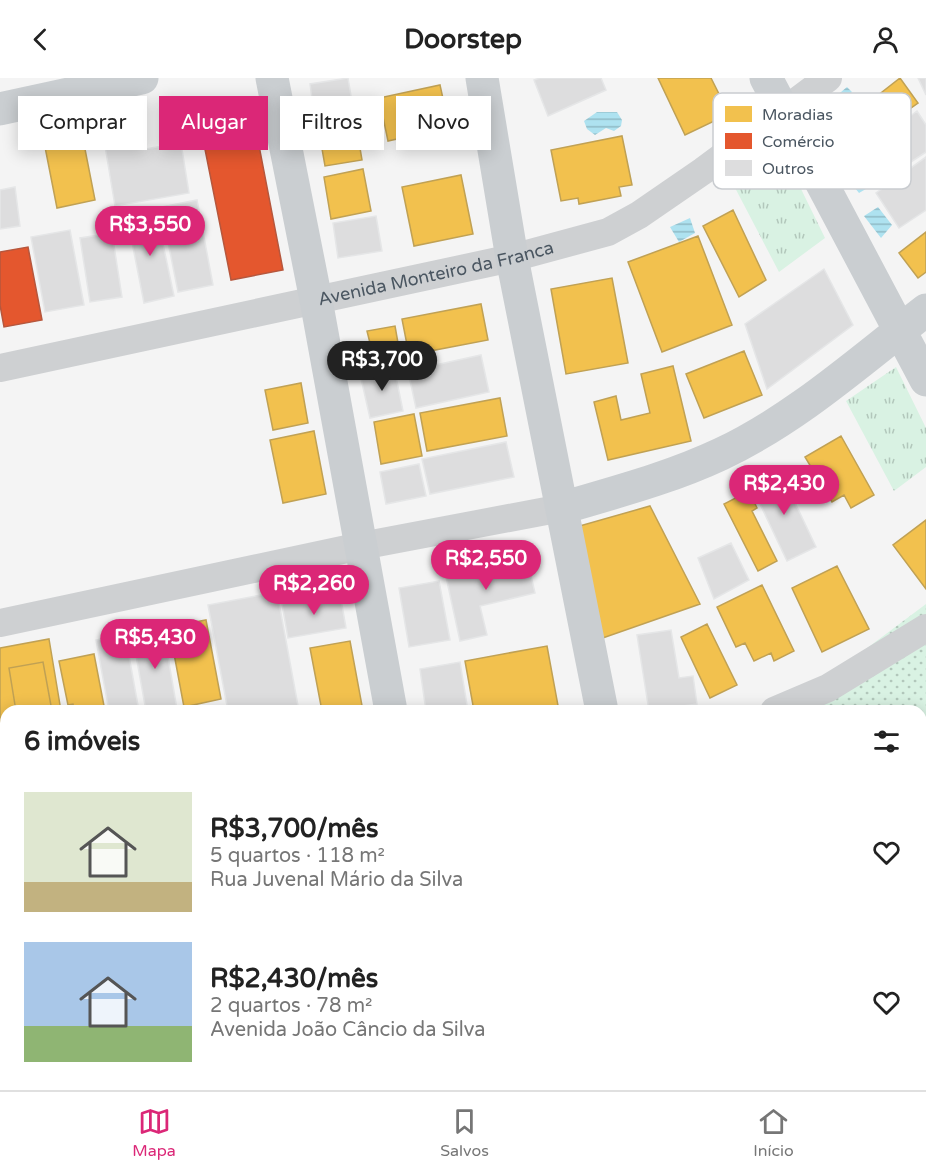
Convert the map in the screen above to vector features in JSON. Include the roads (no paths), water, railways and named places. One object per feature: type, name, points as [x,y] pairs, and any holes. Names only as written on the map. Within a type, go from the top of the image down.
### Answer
[{"type":"main road","points":[[0,109],[142,78]]},
{"type":"main road","points":[[272,78],[316,300],[390,705]]},
{"type":"main road","points":[[482,78],[512,258],[601,705]]},
{"type":"main road","points":[[766,78],[774,93]]},
{"type":"main road","points":[[825,189],[926,380]]},
{"type":"main road","points":[[562,508],[668,477],[722,453],[774,424],[835,382],[926,310]]},
{"type":"street","name":"Avenida Monteiro da Franca","points":[[809,93],[828,78]]},
{"type":"street","name":"Avenida Monteiro da Franca","points":[[0,368],[512,258],[608,232],[639,215],[713,163]]},
{"type":"street","points":[[0,622],[361,546],[562,508]]},
{"type":"street","points":[[788,705],[828,688],[926,628]]},
{"type":"water","points":[[847,87],[852,92],[851,93],[840,93]]},
{"type":"water","points":[[597,112],[617,112],[622,120],[621,126],[614,131],[606,128],[595,135],[587,129],[584,121]]},
{"type":"water","points":[[878,207],[892,225],[881,238],[864,216]]},
{"type":"water","points":[[690,218],[695,233],[679,242],[670,227]]}]
